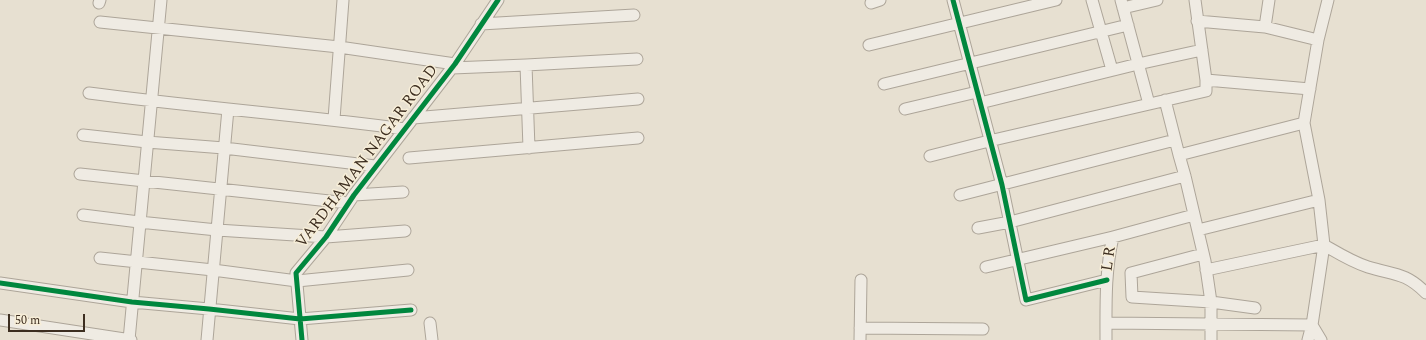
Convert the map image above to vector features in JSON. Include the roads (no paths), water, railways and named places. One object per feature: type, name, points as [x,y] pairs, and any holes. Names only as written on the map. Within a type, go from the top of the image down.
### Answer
[{"type":"street","points":[[0,320],[130,340],[139,222],[161,0]]},
{"type":"street","points":[[334,119],[344,0]]},
{"type":"street","name":"VARDHAMAN NAGAR ROAD","points":[[302,340],[296,273],[326,237],[375,166],[453,66],[498,0]]},
{"type":"street","points":[[953,0],[989,141],[1002,185],[1019,260],[1026,300],[1107,280]]},
{"type":"street","points":[[869,45],[1056,0]]},
{"type":"street","points":[[1092,0],[1112,70]]},
{"type":"street","points":[[1149,104],[1122,4],[1157,0]]},
{"type":"street","points":[[930,156],[1206,91],[1206,80],[1194,0]]},
{"type":"street","points":[[1265,27],[1269,0]]},
{"type":"street","points":[[1308,340],[1312,325],[1324,245],[1319,200],[1304,123],[1318,40],[1328,0]]},
{"type":"street","points":[[481,24],[634,15]]},
{"type":"street","points":[[1197,21],[1265,27],[1318,40]]},
{"type":"street","points":[[100,22],[339,47],[453,66],[526,65],[637,59]]},
{"type":"street","points":[[884,84],[1128,25]]},
{"type":"street","points":[[905,109],[978,97],[1202,50]]},
{"type":"street","points":[[526,65],[529,148]]},
{"type":"street","points":[[1206,80],[1310,89]]},
{"type":"street","points":[[89,93],[151,101],[334,119],[405,129]]},
{"type":"street","points":[[413,118],[638,99]]},
{"type":"street","points":[[1165,100],[1185,176],[1203,254],[1211,302],[1211,340]]},
{"type":"street","points":[[206,340],[228,109]]},
{"type":"street","points":[[1179,155],[1304,123]]},
{"type":"street","points":[[83,134],[147,142],[224,148],[375,166]]},
{"type":"street","points":[[409,158],[638,138]]},
{"type":"street","points":[[960,196],[1175,140]]},
{"type":"street","points":[[80,174],[220,190],[351,199],[403,192]]},
{"type":"street","points":[[978,228],[1010,222],[1185,176]]},
{"type":"street","points":[[1198,230],[1319,200]]},
{"type":"street","points":[[986,267],[1113,237],[1194,214]]},
{"type":"street","points":[[83,215],[217,230],[326,237],[405,231]]},
{"type":"street","name":"L R","points":[[1106,340],[1107,280],[1109,254],[1113,237]]},
{"type":"street","points":[[1206,270],[1324,245],[1349,260],[1368,267],[1407,277],[1426,293]]},
{"type":"street","points":[[1203,254],[1132,273],[1132,297],[1211,302],[1255,308]]},
{"type":"street","points":[[100,258],[297,281],[408,270]]},
{"type":"street","points":[[860,340],[861,280]]},
{"type":"street","points":[[0,283],[132,302],[300,319],[411,310]]},
{"type":"street","points":[[430,323],[432,340]]},
{"type":"street","points":[[1106,323],[1312,325]]},
{"type":"street","points":[[1312,325],[1321,340]]},
{"type":"street","points":[[860,328],[983,329]]}]
